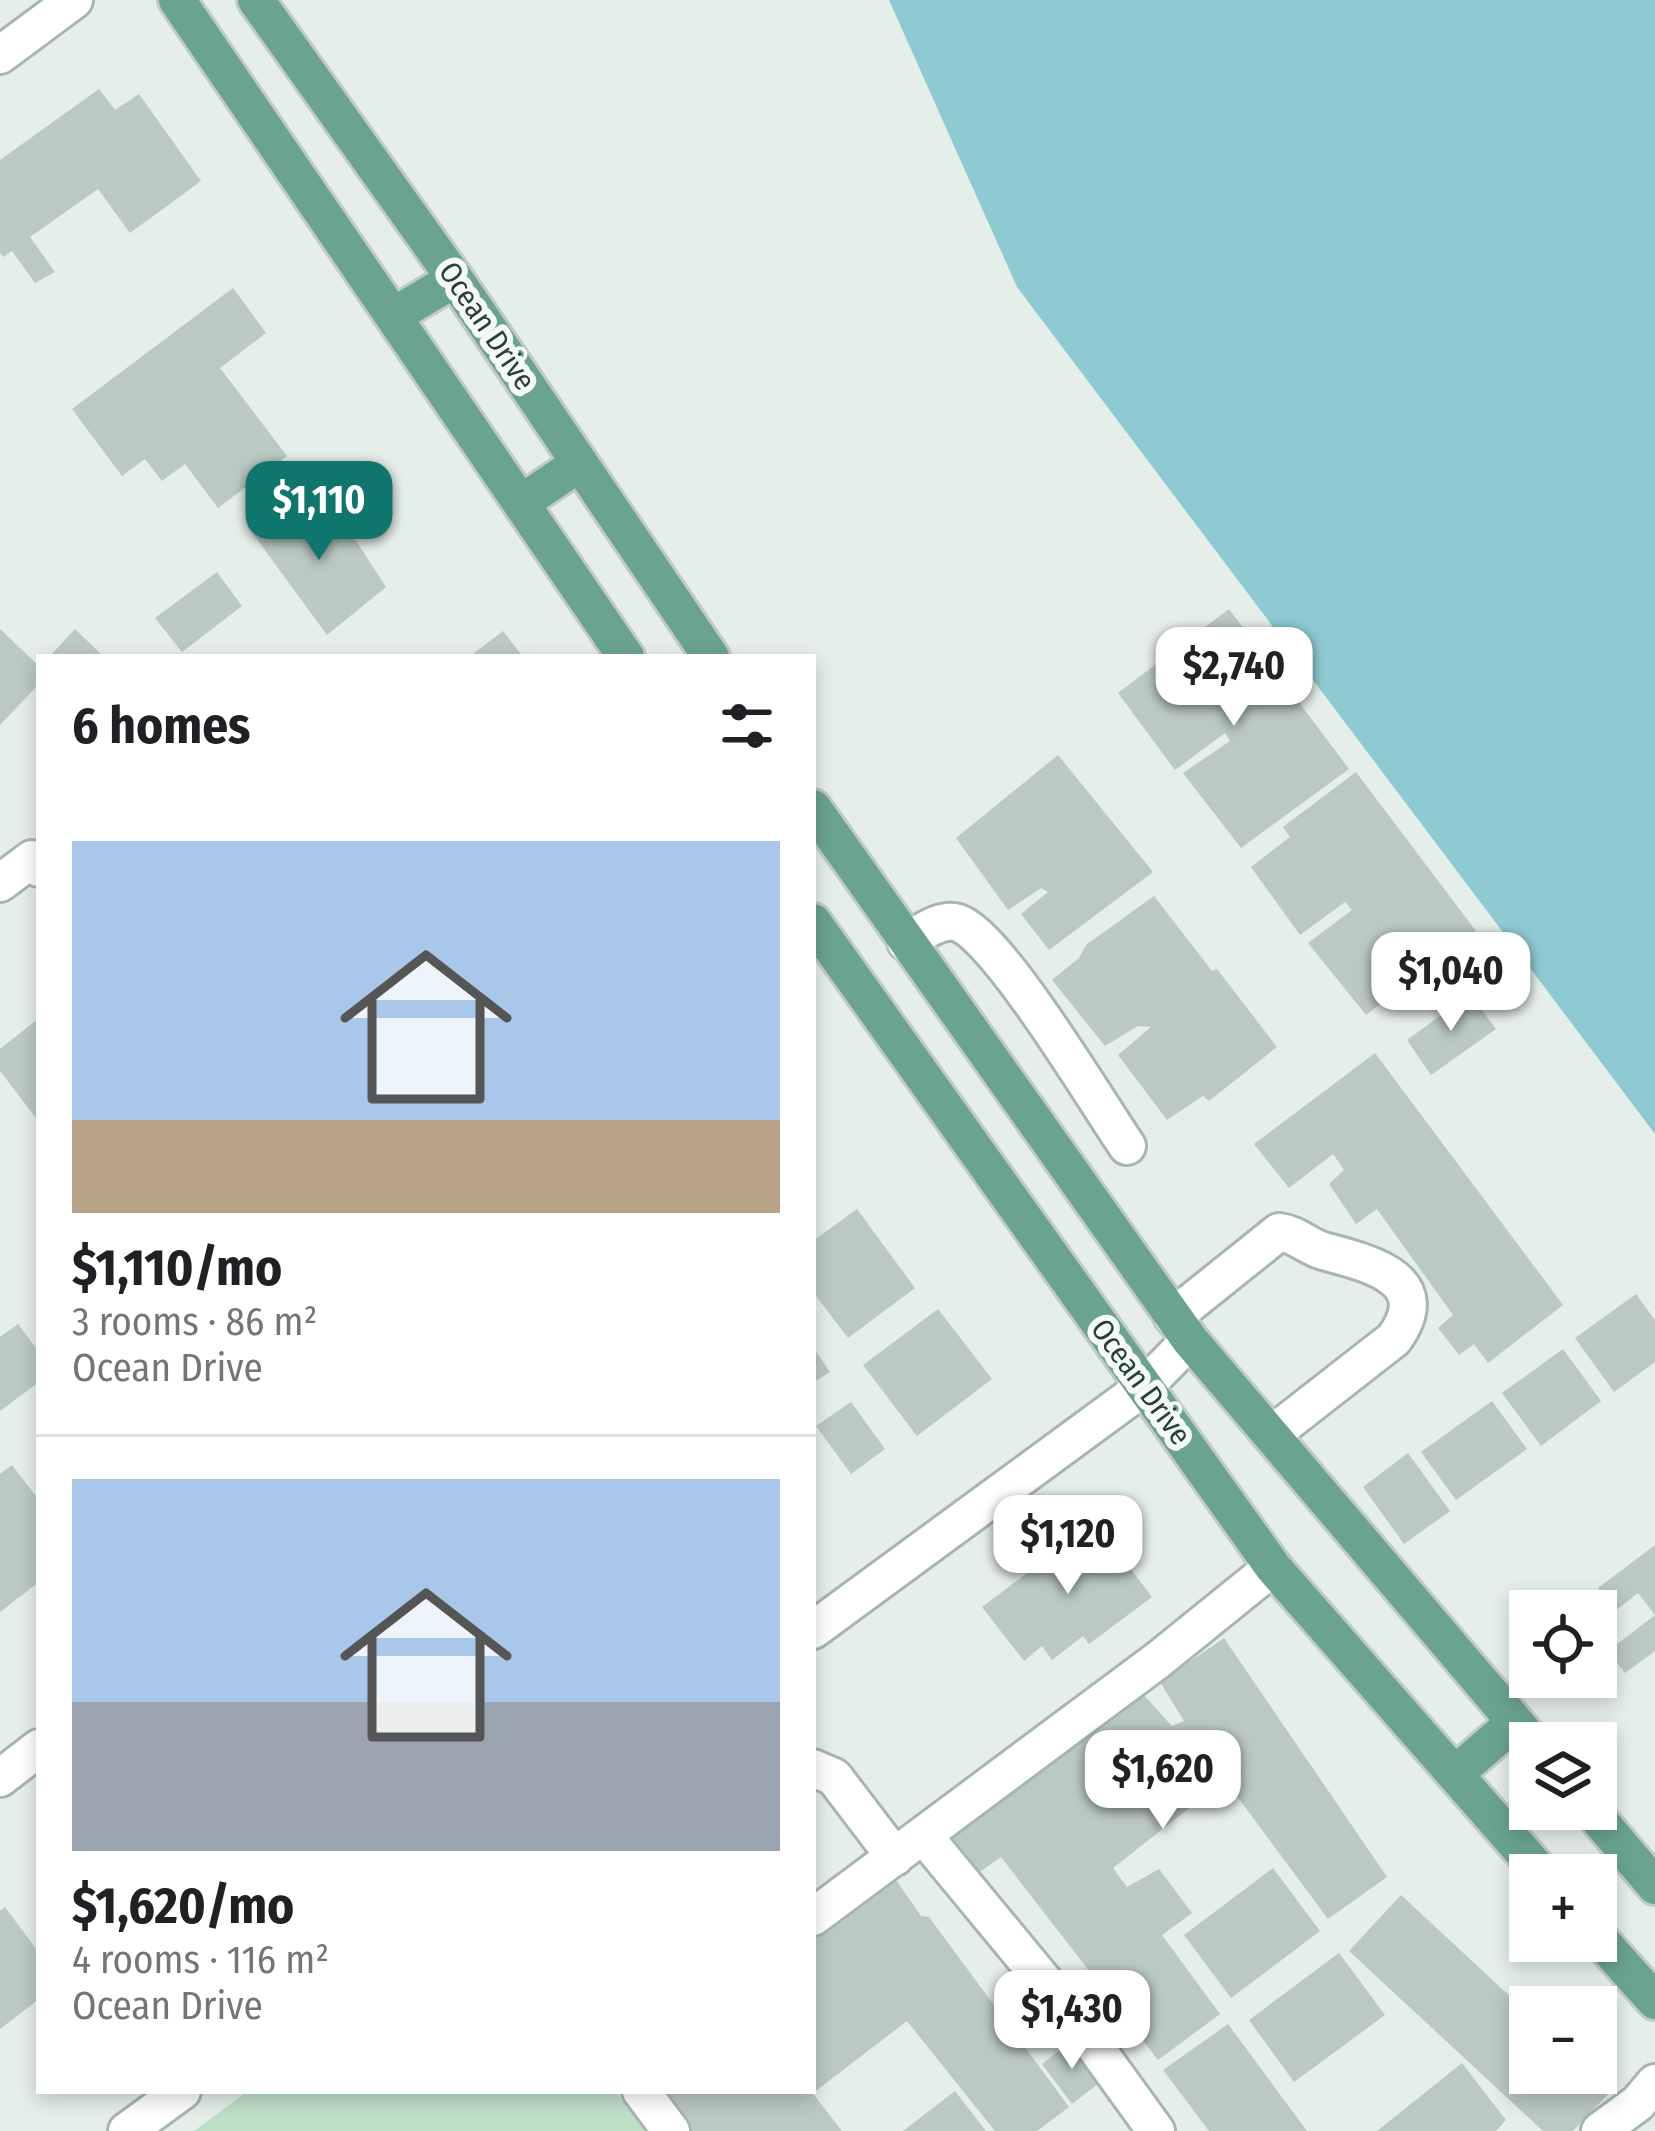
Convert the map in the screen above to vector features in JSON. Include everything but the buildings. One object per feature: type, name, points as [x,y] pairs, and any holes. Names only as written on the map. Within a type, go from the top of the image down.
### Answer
[{"type":"main road","points":[[177,0],[624,654]]},
{"type":"main road","name":"Ocean Drive","points":[[257,0],[455,279],[709,654]]},
{"type":"main road","points":[[393,316],[455,279]]},
{"type":"main road","points":[[521,503],[580,463]]},
{"type":"main road","points":[[816,812],[1182,1328],[1515,1722]]},
{"type":"main road","name":"Ocean Drive","points":[[816,926],[1274,1567],[1525,1854]]},
{"type":"main road","points":[[863,994],[906,942]]},
{"type":"main road","points":[[1455,1774],[1509,1741]]},
{"type":"main road","points":[[1608,1830],[1655,1886]]},
{"type":"main road","points":[[1617,1958],[1655,2001]]},
{"type":"street","points":[[0,55],[74,0]]},
{"type":"street","points":[[0,883],[32,859],[36,864]]},
{"type":"street","points":[[906,942],[941,922],[958,923],[995,953],[1127,1146]]},
{"type":"street","points":[[816,1628],[1144,1387],[1182,1328],[1279,1232],[1390,1273],[1407,1296],[1406,1321],[1394,1339],[1271,1435]]},
{"type":"street","points":[[816,1915],[1158,1660],[1274,1567]]},
{"type":"street","points":[[0,1778],[36,1750]]},
{"type":"street","points":[[816,1769],[834,1777],[909,1846],[1075,2019],[1156,2131]]},
{"type":"street","points":[[1600,2131],[1638,2103],[1655,2083]]},
{"type":"street","points":[[127,2131],[178,2094]]},
{"type":"street","points":[[643,2094],[671,2131]]},
{"type":"green space","points":[[244,2094],[617,2094],[645,2131],[194,2131]]},
{"type":"water","points":[[889,0],[1655,0],[1655,1134],[1017,287]]}]
